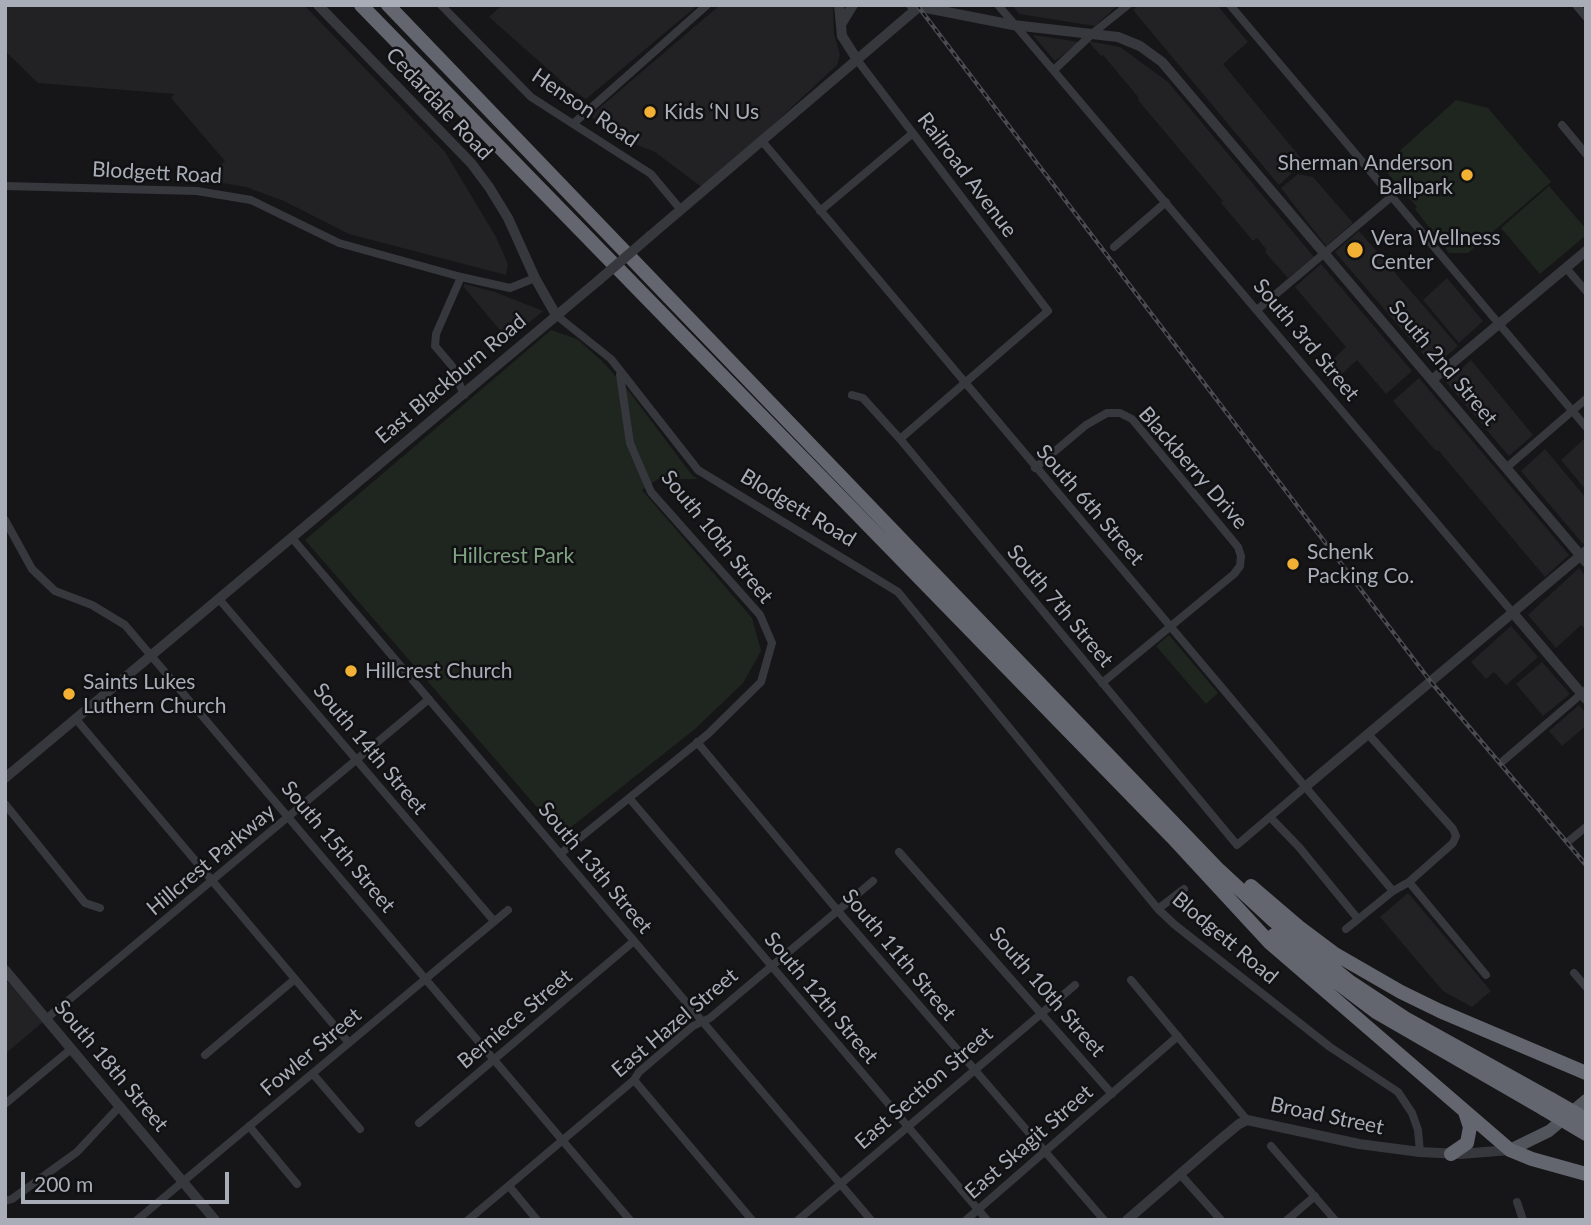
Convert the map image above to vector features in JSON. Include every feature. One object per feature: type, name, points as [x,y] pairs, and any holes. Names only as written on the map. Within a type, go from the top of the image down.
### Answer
[{"type":"highway","points":[[359,5],[722,373],[1270,943],[1510,1150],[1532,1160],[1586,1174]]},
{"type":"highway","points":[[391,8],[1219,870],[1265,913],[1349,981],[1548,1104],[1586,1133]]},
{"type":"highway","points":[[1114,759],[1262,897],[1335,954],[1440,1011],[1586,1073]]},
{"type":"highway","points":[[1227,896],[1376,1012],[1548,1104],[1586,1119]]},
{"type":"highway","points":[[1451,1154],[1467,1143],[1470,1127],[1465,1111]]},
{"type":"main road","name":"Broad Street","points":[[1510,1150],[1549,1131],[1586,1100]]},
{"type":"street","name":"Cedardale Road","points":[[318,5],[471,163],[508,218],[535,278]]},
{"type":"street","name":"Henson Road","points":[[441,5],[531,97],[651,174],[681,210]]},
{"type":"street","points":[[574,123],[707,5]]},
{"type":"street","points":[[839,5],[842,36],[858,61]]},
{"type":"street","points":[[842,23],[853,5]]},
{"type":"street","name":"South 3rd Street","points":[[998,5],[1398,481],[1584,694]]},
{"type":"street","points":[[1054,70],[1128,5]]},
{"type":"street","points":[[1230,5],[1586,428]]},
{"type":"street","points":[[1576,5],[1586,17]]},
{"type":"street","name":"South 2nd Street","points":[[917,6],[1013,25],[1118,37],[1140,46],[1163,62],[1506,468],[1584,556]]},
{"type":"street","name":"East Blackburn Road","points":[[5,778],[464,395],[858,61],[917,6]]},
{"type":"street","name":"Railroad Avenue","points":[[858,61],[1048,311],[965,384]]},
{"type":"street","points":[[1562,125],[1586,154]]},
{"type":"street","points":[[820,211],[913,133]]},
{"type":"street","name":"South 6th Street","points":[[762,141],[1392,891]]},
{"type":"street","name":"Blodgett Road","points":[[5,186],[197,191],[251,200],[339,243],[461,277],[510,288],[535,278],[556,315],[611,359],[698,470],[898,592],[1158,909],[1330,1047],[1398,1092],[1412,1113],[1418,1130],[1420,1152]]},
{"type":"street","points":[[1257,310],[1391,197]]},
{"type":"street","points":[[1114,247],[1166,202]]},
{"type":"street","points":[[1432,380],[1586,251]]},
{"type":"street","points":[[1566,268],[1586,291]]},
{"type":"street","points":[[461,277],[436,334],[435,345],[452,366],[464,395]]},
{"type":"street","name":"South 10th Street","points":[[620,372],[630,443],[651,492],[760,615],[772,643],[761,682],[697,742]]},
{"type":"street","points":[[900,439],[965,384]]},
{"type":"street","name":"South 7th Street","points":[[852,395],[863,398],[900,439],[1237,845],[1270,817]]},
{"type":"street","points":[[1506,468],[1586,398]]},
{"type":"street","name":"Blackberry Drive","points":[[1035,468],[1101,415],[1120,413],[1132,419],[1238,547],[1241,556],[1240,566],[1234,574],[1170,625]]},
{"type":"street","name":"South 15th Street","points":[[6,525],[32,569],[55,591],[92,605],[125,625],[152,655],[630,1220]]},
{"type":"street","name":"South 13th Street","points":[[292,538],[872,1220]]},
{"type":"street","points":[[1358,919],[1299,847],[1270,817],[1584,556]]},
{"type":"street","name":"South 14th Street","points":[[219,599],[494,921]]},
{"type":"street","points":[[1102,683],[1170,625]]},
{"type":"street","points":[[1503,761],[1584,694]]},
{"type":"street","name":"Hillcrest Parkway","points":[[46,1019],[429,699]]},
{"type":"street","points":[[75,718],[349,1043]]},
{"type":"street","points":[[1346,929],[1392,891],[1409,882],[1453,843],[1456,836],[1368,734]]},
{"type":"street","points":[[560,854],[697,742]]},
{"type":"street","name":"South 11th Street","points":[[697,742],[838,911],[1104,1220]]},
{"type":"street","name":"South 12th Street","points":[[630,799],[987,1220]]},
{"type":"street","points":[[5,804],[85,903],[100,908]]},
{"type":"street","points":[[1570,840],[1586,827]]},
{"type":"street","name":"South 10th Street","points":[[899,852],[1112,1094]]},
{"type":"street","name":"East Hazel Street","points":[[468,1220],[634,1080],[657,1056],[693,1026],[710,1018],[873,881]]},
{"type":"street","points":[[1409,882],[1486,975]]},
{"type":"street","points":[[1158,909],[1184,889]]},
{"type":"street","name":"Fowler Street","points":[[137,1220],[508,910]]},
{"type":"street","name":"Berniece Street","points":[[419,1124],[634,941]]},
{"type":"street","name":"South 18th Street","points":[[5,970],[215,1220]]},
{"type":"street","points":[[1574,973],[1586,987]]},
{"type":"street","points":[[205,1055],[295,979]]},
{"type":"street","points":[[1130,980],[1247,1120]]},
{"type":"street","name":"East Section Street","points":[[798,1220],[1075,985]]},
{"type":"street","name":"East Skagit Street","points":[[966,1220],[1178,1036]]},
{"type":"street","points":[[5,1104],[71,1049]]},
{"type":"street","points":[[313,1074],[360,1129]]},
{"type":"street","points":[[634,1080],[752,1220]]},
{"type":"street","points":[[5,1201],[12,1199],[77,1152],[120,1106]]},
{"type":"street","name":"Broad Street","points":[[1127,1220],[1247,1120],[1359,1144],[1420,1152],[1451,1154],[1510,1150]]},
{"type":"street","points":[[249,1126],[297,1184]]},
{"type":"street","points":[[1271,1146],[1335,1220]]},
{"type":"street","points":[[1180,1174],[1221,1220]]},
{"type":"street","points":[[509,1186],[537,1220]]},
{"type":"street","points":[[1287,1220],[1315,1196]]},
{"type":"street","points":[[1517,1202],[1523,1220]]},
{"type":"shaded area","points":[[5,5],[304,5],[445,152],[496,237],[508,264],[506,275],[349,234],[284,201],[246,187],[204,180],[225,161],[171,98],[174,94],[38,83],[5,51]]},
{"type":"shaded area","points":[[502,5],[698,5],[586,99],[567,86],[489,17]]},
{"type":"shaded area","points":[[720,5],[833,5],[834,34],[840,55],[837,65],[704,189],[655,152],[637,145],[590,116]]},
{"type":"shaded area","points":[[1012,5],[1118,5],[1095,26],[1019,14]]},
{"type":"shaded area","points":[[1138,5],[1217,5],[1248,42],[1223,64],[1310,169],[1299,169],[1279,185],[1133,10]]},
{"type":"shaded area","points":[[1033,35],[1079,42],[1055,61]]},
{"type":"shaded area","points":[[1088,41],[1120,47],[1168,82],[1314,257],[1288,278],[1265,252],[1267,250],[1257,238],[1253,241],[1139,98]]},
{"type":"shaded area","points":[[1298,174],[1313,177],[1353,223],[1326,246],[1281,188]]},
{"type":"shaded area","points":[[1359,231],[1458,346],[1434,367],[1335,252]]},
{"type":"shaded area","points":[[1321,264],[1412,371],[1386,394],[1357,360],[1332,383],[1321,371],[1346,347],[1295,287]]},
{"type":"shaded area","points":[[1447,278],[1483,321],[1459,343],[1423,300]]},
{"type":"shaded area","points":[[465,284],[495,292],[543,311],[508,340],[463,286]]},
{"type":"shaded area","points":[[1471,360],[1533,435],[1509,456],[1446,382]]},
{"type":"shaded area","points":[[1419,378],[1569,555],[1545,577],[1439,451],[1435,450],[1393,401]]},
{"type":"shaded area","points":[[1586,440],[1586,490],[1561,460]]},
{"type":"shaded area","points":[[1545,449],[1586,498],[1586,541],[1583,544],[1521,471]]},
{"type":"shaded area","points":[[1579,568],[1586,577],[1586,630],[1581,625],[1556,648],[1528,615]]},
{"type":"shaded area","points":[[1511,626],[1538,657],[1506,685],[1494,672],[1486,679],[1471,662]]},
{"type":"shaded area","points":[[1542,662],[1570,694],[1543,716],[1516,684]]},
{"type":"shaded area","points":[[1579,705],[1586,713],[1586,726],[1562,746],[1549,731]]},
{"type":"shaded area","points":[[1408,893],[1491,991],[1472,1007],[1443,991],[1380,917]]},
{"type":"shaded area","points":[[5,979],[43,1022],[5,1054]]},
{"type":"green space","name":"Sherman Anderson Ballpark","points":[[1456,100],[1488,108],[1551,182],[1468,253],[1449,253],[1415,209],[1417,207],[1382,167]]},
{"type":"green space","points":[[1549,186],[1586,229],[1586,235],[1540,274],[1501,228]]},
{"type":"green space","name":"Hillcrest Park","points":[[551,330],[577,339],[602,361],[628,390],[692,475],[698,479],[658,479],[642,490],[752,618],[761,651],[743,683],[695,729],[561,835],[305,540]]},
{"type":"green space","points":[[1169,635],[1218,693],[1206,704],[1156,646]]},
{"type":"railway","points":[[917,5],[1431,682],[1586,865]]},
{"type":"place","name":"Kids ‘N Us","points":[[650,112]]},
{"type":"place","name":"Sherman Anderson Ballpark","points":[[1467,175]]},
{"type":"place","name":"Vera Wellness Center","points":[[1355,250]]},
{"type":"place","name":"Schenk Packing Co.","points":[[1293,564]]},
{"type":"place","name":"Hillcrest Church","points":[[351,671]]},
{"type":"place","name":"Saints Lukes Luthern Church","points":[[69,694]]}]
